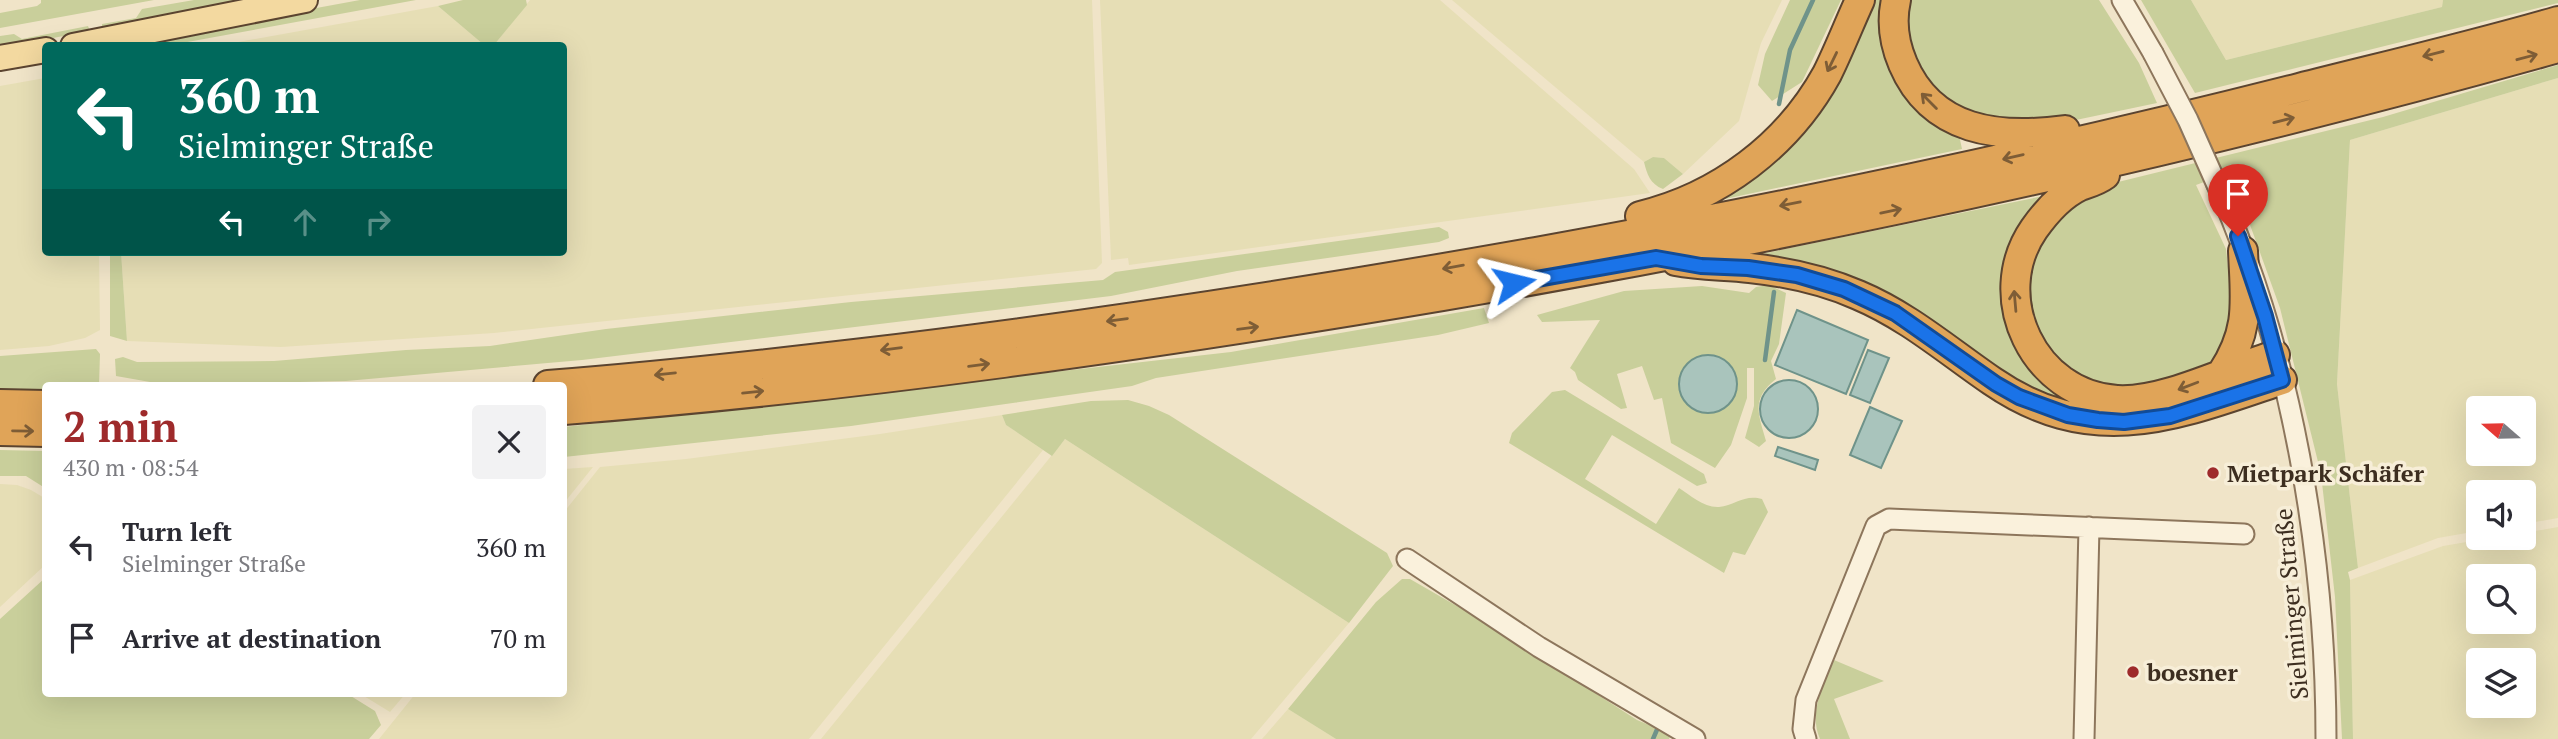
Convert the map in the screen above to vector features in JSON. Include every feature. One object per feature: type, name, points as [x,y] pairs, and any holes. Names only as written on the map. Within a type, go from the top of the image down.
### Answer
[{"type":"highway","points":[[1568,246],[1618,221],[1682,204],[1719,185],[1755,160],[1784,134],[1808,105],[1827,73],[1860,0]]},
{"type":"highway","points":[[1896,0],[1893,24],[1895,40],[1906,72],[1930,104],[1951,118],[1981,129],[2009,134],[2046,132],[2110,121],[2151,125]]},
{"type":"highway","points":[[567,383],[732,368],[1018,334],[1236,303],[1568,246],[1843,194],[2151,125],[2558,21]]},
{"type":"highway","points":[[567,411],[797,387],[1067,354],[1328,315],[1656,258],[1906,208],[2130,156],[2283,120],[2558,48]]},
{"type":"highway","points":[[2130,156],[2101,178],[2063,197],[2032,232],[2025,246],[2015,276],[2015,307],[2023,334],[2039,360],[2062,381],[2103,398],[2132,400],[2148,398],[2221,373],[2279,368]]},
{"type":"highway","points":[[2221,373],[2236,349],[2244,327],[2243,251]]},
{"type":"highway","points":[[1656,258],[1701,266],[1748,268],[1797,275],[1844,289],[1907,320],[1996,384],[2019,397],[2053,411],[2083,418],[2124,422],[2157,419],[2190,411],[2279,368]]},
{"type":"highway","points":[[0,404],[42,405]]},
{"type":"highway","points":[[0,431],[42,432]]},
{"type":"main road","points":[[93,42],[305,0]]},
{"type":"main road","points":[[0,58],[42,51]]},
{"type":"street","name":"Sielminger Straße","points":[[2122,0],[2188,120],[2217,185],[2243,251],[2279,368],[2297,442],[2309,518],[2321,625],[2326,739]]},
{"type":"street","name":"Sielminger Straße","points":[[1799,736],[1806,700],[1876,526],[1889,519],[2244,534]]},
{"type":"street","points":[[2084,739],[2089,527]]},
{"type":"street","points":[[1407,559],[1539,647],[1695,739]]},
{"type":"shaded area","points":[[530,0],[1092,0],[1102,263],[1096,269],[494,333],[281,347],[127,341],[121,256],[567,256],[567,42],[496,42]]},
{"type":"shaded area","points":[[1100,0],[1440,0],[1634,169],[1650,193],[1129,265],[1128,258],[1111,260]]},
{"type":"shaded area","points":[[1452,0],[1782,0],[1761,43],[1739,121],[1683,174],[1664,158],[1653,157],[1644,162]]},
{"type":"shaded area","points":[[2191,0],[2443,0],[2442,7],[2226,60]]},
{"type":"shaded area","points":[[438,6],[480,42],[238,42]]},
{"type":"shaded area","points":[[2558,78],[2558,518],[2536,522],[2536,480],[2466,480],[2466,533],[2438,538],[2358,568],[2337,384],[2350,140]]},
{"type":"shaded area","points":[[42,79],[42,256],[99,256],[100,330],[85,338],[49,346],[0,350],[0,86]]},
{"type":"shaded area","points":[[1002,415],[1006,425],[1043,450],[809,739],[379,739],[413,697],[567,697],[567,508],[600,467],[686,459]]},
{"type":"shaded area","points":[[1065,439],[1349,623],[1251,739],[821,739]]},
{"type":"shaded area","points":[[593,467],[567,499],[567,469]]},
{"type":"shaded area","points":[[0,484],[17,485],[42,497],[42,568],[0,607]]},
{"type":"shaded area","points":[[2558,527],[2558,739],[2353,739],[2350,580],[2443,546],[2466,542],[2466,550],[2536,550],[2536,531]]},
{"type":"shaded area","points":[[366,697],[403,697],[390,712]]},
{"type":"shaded area","points":[[1288,709],[1336,739],[1262,739]]},
{"type":"green space","points":[[41,0],[154,0],[0,28],[0,13],[37,6]]},
{"type":"green space","points":[[194,0],[262,0],[102,30],[102,24],[136,18],[142,9]]},
{"type":"green space","points":[[360,0],[416,0],[187,42],[157,42],[235,23]]},
{"type":"green space","points":[[463,0],[526,0],[527,5],[496,42],[480,42],[438,6]]},
{"type":"green space","points":[[1790,0],[1841,0],[1802,82],[1772,101],[1758,85],[1765,54]]},
{"type":"green space","points":[[1871,0],[1886,0],[1883,33],[1959,135],[1962,149],[1720,200],[1719,195]]},
{"type":"green space","points":[[1901,0],[2099,0],[2139,63],[2157,103],[2052,125],[1997,126],[1935,100],[1898,24]]},
{"type":"green space","points":[[2141,0],[2191,0],[2226,60],[2442,7],[2443,0],[2558,0],[2558,3],[2195,93]]},
{"type":"green space","points":[[88,26],[90,31],[0,48],[0,36],[14,34],[22,39]]},
{"type":"green space","points":[[2558,65],[2558,78],[2350,140],[2337,384],[2358,568],[2348,572],[2353,739],[2342,739],[2335,597],[2321,474],[2280,308],[2231,172],[2196,185],[2226,249],[2234,319],[2213,363],[2144,392],[2088,387],[2024,326],[2025,266],[2058,212],[2114,183],[2383,117]]},
{"type":"green space","points":[[1653,157],[1664,158],[1683,174],[1663,189],[1659,187],[1650,178],[1644,162]]},
{"type":"green space","points":[[2048,195],[2005,308],[2094,405],[2057,406],[1747,257]]},
{"type":"green space","points":[[1439,227],[1448,232],[1449,238],[1439,242],[1237,271],[1111,296],[582,360],[346,381],[150,382],[116,376],[115,359],[123,357],[137,362],[274,361],[490,346],[606,329],[851,302],[1103,280],[1115,272]]},
{"type":"green space","points":[[110,256],[121,256],[127,341],[110,336]]},
{"type":"green space","points":[[1769,285],[1786,293],[1779,344],[1771,361],[1776,379],[1763,393],[1759,407],[1766,441],[1759,447],[1745,438],[1754,406],[1754,368],[1747,368],[1747,398],[1731,445],[1715,468],[1671,443],[1662,398],[1654,400],[1642,366],[1617,374],[1627,408],[1621,409],[1578,380],[1570,368],[1600,320],[1542,322],[1537,315],[1624,291],[1702,286],[1749,293],[1756,287]],"holes":[[[1704,355],[1723,359],[1699,412],[1684,399],[1680,382],[1683,373],[1687,365]]]},
{"type":"green space","points":[[1484,308],[1489,323],[1438,335],[1156,378],[1132,386],[851,426],[567,457],[567,427],[1231,352]]},
{"type":"green space","points":[[96,349],[100,354],[99,382],[42,382],[42,389],[0,389],[0,356]]},
{"type":"green space","points":[[1565,390],[1704,474],[1707,483],[1697,486],[1612,435],[1585,479],[1656,524],[1679,488],[1713,507],[1750,498],[1762,499],[1768,512],[1745,555],[1733,552],[1724,573],[1509,443],[1512,433],[1552,392]]},
{"type":"green space","points":[[1128,400],[1169,415],[1387,553],[1393,566],[1349,623],[1065,439],[1052,456],[1006,425],[1002,415],[1091,401]]},
{"type":"green space","points":[[0,450],[42,451],[42,486],[26,476],[0,476]]},
{"type":"green space","points":[[1402,579],[1410,579],[1488,624],[1637,720],[1671,734],[1669,739],[1336,739],[1288,709],[1376,602]]},
{"type":"green space","points":[[42,581],[42,697],[352,697],[375,711],[381,725],[369,739],[0,739],[0,619]]},
{"type":"green space","points":[[1834,660],[1884,681],[1834,699],[1850,739],[1820,739],[1817,729],[1819,699]]},
{"type":"water","points":[[1797,310],[1868,340],[1846,394],[1775,365]]},
{"type":"water","points":[[1868,350],[1889,358],[1870,403],[1850,395]]},
{"type":"water","points":[[1702,355],[1714,355],[1729,363],[1737,378],[1737,390],[1729,405],[1714,413],[1702,413],[1687,405],[1679,390],[1679,378],[1687,363]]},
{"type":"water","points":[[1783,380],[1795,380],[1810,388],[1818,403],[1818,415],[1810,430],[1795,438],[1783,438],[1768,430],[1760,415],[1760,403],[1768,388]]},
{"type":"water","points":[[1870,407],[1902,421],[1881,468],[1850,455]]},
{"type":"water","points":[[1778,447],[1818,460],[1815,470],[1775,456]]},
{"type":"waterway","points":[[1779,104],[1790,50],[1813,0]]},
{"type":"waterway","points":[[1765,360],[1774,292]]},
{"type":"waterway","points":[[1653,739],[1659,725]]},
{"type":"place","name":"Mietpark Schäfer","points":[[2213,473]]},
{"type":"place","name":"boesner","points":[[2133,672]]},
{"type":"route","points":[[1514,283],[1656,258],[1701,266],[1748,268],[1797,275],[1844,289],[1895,313],[1996,384],[2028,401],[2053,411],[2083,418],[2141,421],[2190,411],[2282,380],[2265,316],[2238,236]]}]
